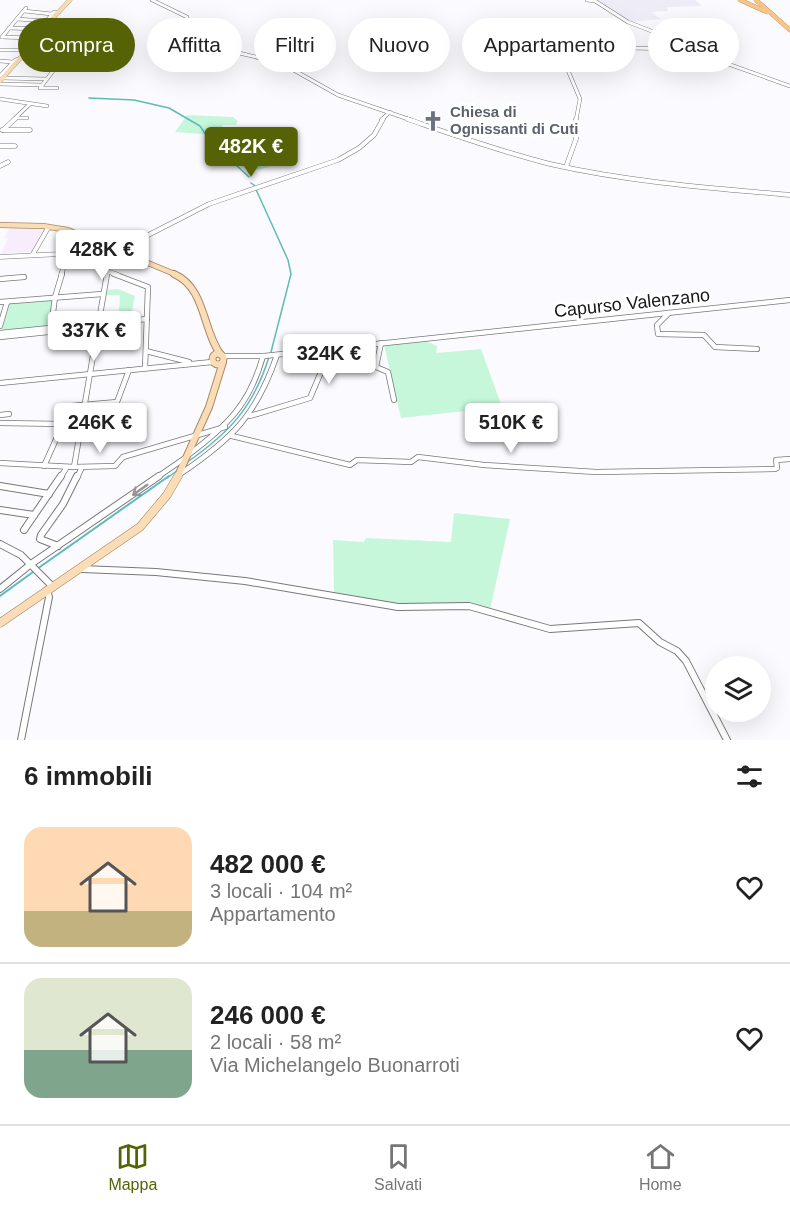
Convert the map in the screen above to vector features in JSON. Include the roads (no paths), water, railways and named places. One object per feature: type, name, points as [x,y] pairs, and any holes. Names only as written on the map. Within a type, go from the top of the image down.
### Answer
[{"type":"highway","points":[[740,0],[753,4],[758,0]]},
{"type":"highway","points":[[740,0],[776,17]]},
{"type":"highway","points":[[758,0],[790,29]]},
{"type":"highway","points":[[758,0],[790,29]]},
{"type":"main road","points":[[50,18],[70,0]]},
{"type":"main road","points":[[2,80],[18,61]]},
{"type":"main road","points":[[0,225],[61,228],[117,251]]},
{"type":"main road","points":[[0,225],[48,228],[72,234],[181,277],[189,284],[199,300],[216,347],[221,371],[218,385],[178,474],[158,508],[140,527],[0,623]]},
{"type":"street","points":[[152,0],[187,17],[188,25],[227,40],[234,50],[280,63],[338,95],[484,145],[566,167],[661,183],[790,195]]},
{"type":"street","points":[[587,0],[595,2],[628,22],[648,30]]},
{"type":"street","points":[[18,40],[2,37],[25,9],[52,15]]},
{"type":"street","points":[[48,18],[52,15]]},
{"type":"street","points":[[9,28],[18,34]]},
{"type":"street","points":[[0,50],[18,46]]},
{"type":"street","points":[[566,167],[576,139],[576,116],[580,99],[567,68],[568,47],[648,48]]},
{"type":"street","points":[[2,80],[18,57]]},
{"type":"street","points":[[0,61],[13,62]]},
{"type":"street","points":[[739,68],[790,86]]},
{"type":"street","points":[[41,85],[52,72]]},
{"type":"street","points":[[2,80],[46,79]]},
{"type":"street","points":[[2,80],[41,85]]},
{"type":"street","points":[[41,85],[40,88],[57,88]]},
{"type":"street","points":[[0,99],[46,106]]},
{"type":"street","points":[[2,130],[30,104]]},
{"type":"street","points":[[89,264],[221,200],[329,166],[366,143],[375,135],[390,112]]},
{"type":"street","points":[[384,118],[401,116]]},
{"type":"street","points":[[16,118],[27,118]]},
{"type":"street","points":[[2,130],[30,130]]},
{"type":"street","points":[[0,146],[15,146]]},
{"type":"street","points":[[0,166],[8,162]]},
{"type":"street","points":[[33,254],[48,228]]},
{"type":"street","points":[[0,257],[33,254],[67,256],[144,285],[149,289],[145,368]]},
{"type":"street","points":[[51,329],[55,297],[67,256]]},
{"type":"street","points":[[24,530],[70,467],[84,404],[107,271]]},
{"type":"street","points":[[0,279],[24,277]]},
{"type":"street","points":[[0,302],[102,294]]},
{"type":"street","name":"Capurso Valenzano","points":[[0,383],[790,300]]},
{"type":"street","points":[[0,326],[7,302]]},
{"type":"street","points":[[669,313],[657,325],[658,334],[704,335],[715,347],[757,349]]},
{"type":"street","points":[[0,335],[147,319]]},
{"type":"street","points":[[376,367],[381,343]]},
{"type":"street","points":[[146,351],[190,363]]},
{"type":"street","points":[[178,474],[232,436],[250,416],[267,386],[277,355]]},
{"type":"street","points":[[0,589],[225,427],[253,390],[263,356]]},
{"type":"street","points":[[250,416],[310,398],[324,365],[376,367],[388,372],[394,400]]},
{"type":"street","points":[[44,466],[71,406],[117,402],[129,370]]},
{"type":"street","points":[[0,415],[9,414]]},
{"type":"street","points":[[0,423],[63,424]]},
{"type":"street","points":[[0,463],[70,467],[115,466],[123,457],[225,427]]},
{"type":"street","points":[[232,436],[350,465],[357,460],[411,462],[418,457],[484,465],[621,472],[775,469],[777,468],[776,460],[790,459]]},
{"type":"street","points":[[58,546],[40,539],[41,535],[63,504],[82,467]]},
{"type":"street","points":[[0,486],[49,494]]},
{"type":"street","points":[[0,510],[34,515]]},
{"type":"street","points":[[0,544],[32,565],[50,588],[21,740]]},
{"type":"street","points":[[79,568],[245,580],[398,607],[469,606],[550,629],[639,623],[660,642],[677,651],[686,661],[727,740]]},
{"type":"waterway","points":[[89,98],[134,100],[169,108],[200,126],[210,141],[249,177]]},
{"type":"waterway","points":[[251,183],[254,185],[288,260],[291,274],[271,352]]},
{"type":"waterway","points":[[186,463],[215,441],[238,418],[255,391],[269,357]]},
{"type":"waterway","points":[[167,478],[178,470]]},
{"type":"waterway","points":[[37,569],[169,476]]},
{"type":"waterway","points":[[0,596],[33,572]]},
{"type":"place","name":"Chiesa di Ognissanti di Cuti","points":[[433,121]]}]
